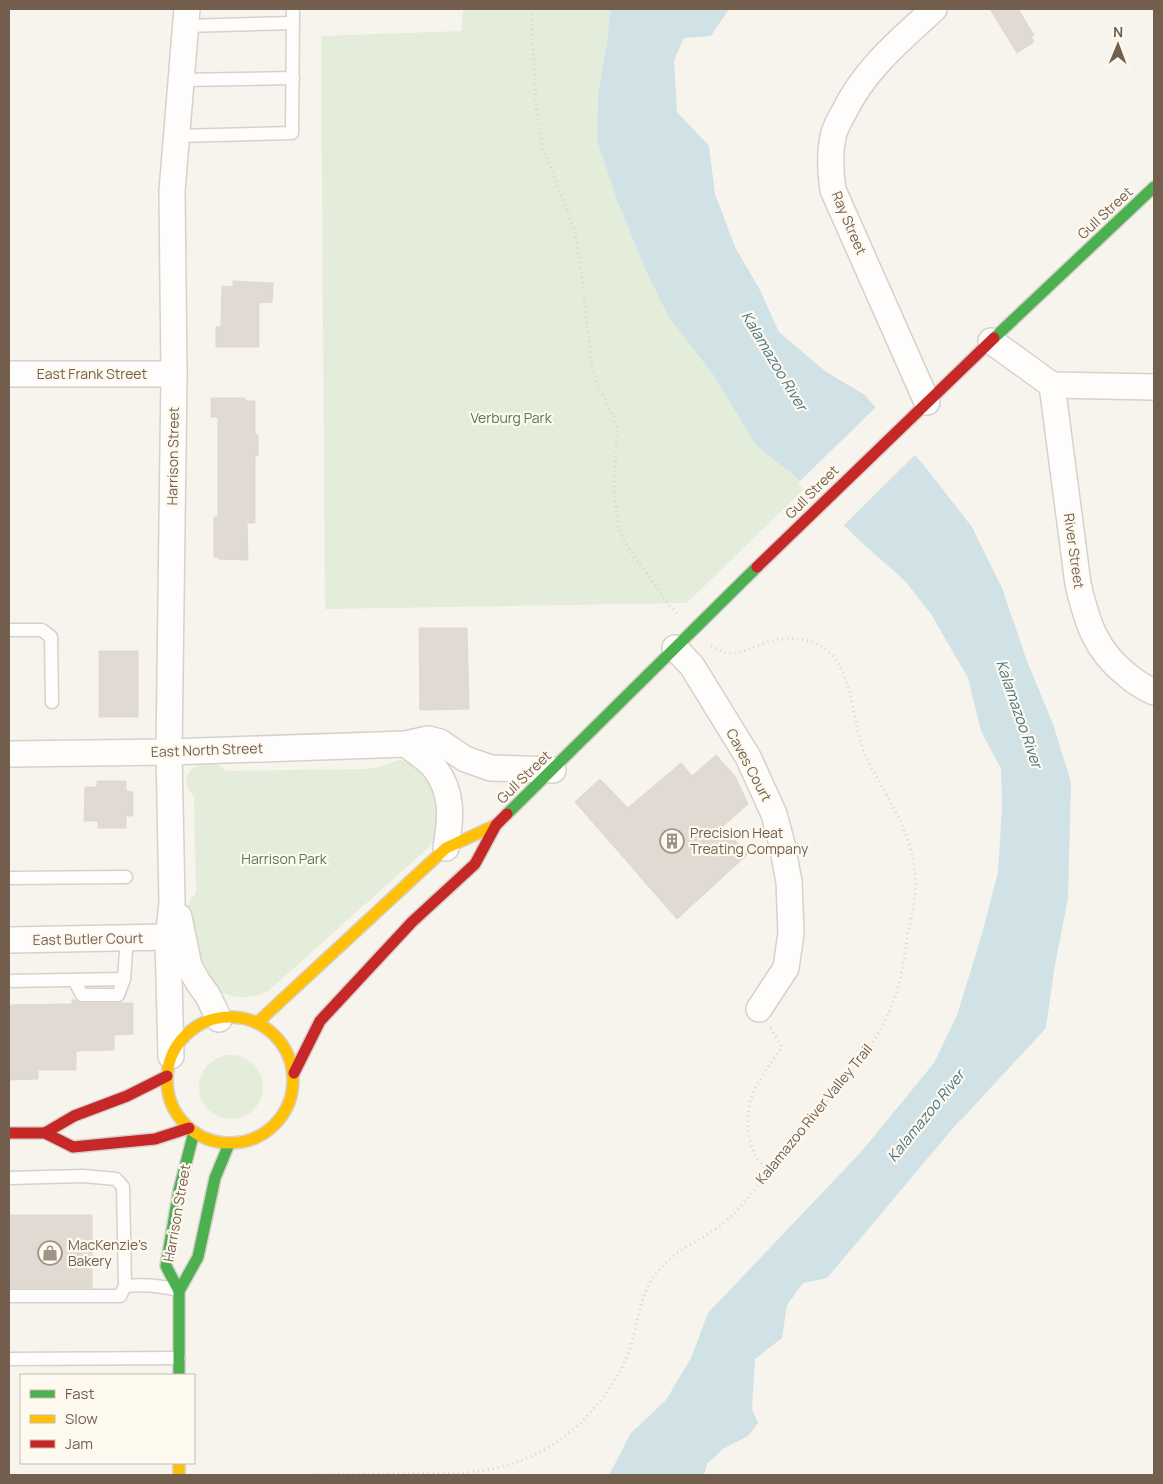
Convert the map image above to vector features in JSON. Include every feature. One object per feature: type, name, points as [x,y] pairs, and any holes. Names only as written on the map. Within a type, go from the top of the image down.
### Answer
[{"type":"street","name":"Ray Street","points":[[923,405],[833,190],[830,167],[834,130],[848,102],[892,47],[934,9]]},
{"type":"street","name":"Harrison Street","points":[[169,1066],[168,937],[172,903],[169,752],[174,374],[172,191],[186,17]]},
{"type":"street","name":"Gull Street","points":[[257,1023],[446,848],[496,824],[923,405],[1154,187]]},
{"type":"street","points":[[991,341],[1052,385],[1154,387]]},
{"type":"street","name":"East Frank Street","points":[[9,374],[174,374]]},
{"type":"street","name":"River Street","points":[[1052,385],[1078,584],[1085,615],[1095,640],[1106,656],[1133,680],[1152,691]]},
{"type":"street","name":"Caves Court","points":[[675,648],[692,666],[748,757],[774,814],[782,844],[789,882],[791,933],[786,968],[759,1009]]},
{"type":"street","name":"East North Street","points":[[9,754],[169,752],[406,744],[428,739],[440,742],[465,760],[491,768],[553,770]]},
{"type":"street","points":[[406,744],[433,766],[444,783],[450,800],[451,820],[446,848]]},
{"type":"street","name":"Gull Street","points":[[294,1073],[320,1021],[412,922],[476,864],[496,824]]},
{"type":"street","name":"Harrison Street","points":[[172,903],[180,919],[189,966],[208,996],[219,1019]]},
{"type":"street","name":"East Butler Court","points":[[9,940],[168,937]]},
{"type":"street","points":[[238,1017],[257,1023],[275,1035],[287,1053],[294,1073],[292,1095],[284,1115],[269,1130],[250,1141],[229,1144],[208,1140],[191,1130],[168,1096],[169,1066],[182,1038],[198,1026],[219,1019],[238,1017]]},
{"type":"street","points":[[45,1133],[74,1116],[126,1096],[169,1066]]},
{"type":"street","name":"Harrison Street","points":[[179,1374],[179,1291],[166,1266],[191,1130]]},
{"type":"street","points":[[9,1133],[45,1133],[73,1147],[155,1139],[191,1130]]},
{"type":"street","name":"Harrison Street","points":[[179,1291],[198,1257],[215,1178],[229,1144]]},
{"type":"lane","points":[[176,136],[292,133],[293,9]]},
{"type":"lane","points":[[186,17],[293,23]]},
{"type":"lane","points":[[182,80],[293,78]]},
{"type":"lane","points":[[9,630],[42,630],[51,637],[52,702]]},
{"type":"lane","points":[[9,878],[126,877]]},
{"type":"lane","points":[[9,981],[124,979],[127,938]]},
{"type":"lane","points":[[9,1178],[83,1176],[116,1179],[123,1187],[125,1286],[120,1296],[9,1296]]},
{"type":"lane","points":[[125,1286],[148,1284],[179,1291]]},
{"type":"lane","points":[[9,1359],[179,1358]]},
{"type":"path","name":"Kalamazoo River Valley Trail","points":[[303,1475],[488,1471],[512,1465],[556,1444],[576,1429],[592,1412],[620,1370],[629,1352],[648,1284],[658,1270],[685,1247],[728,1218],[863,1056],[888,1012],[897,991],[915,892],[916,875],[908,840],[890,797],[862,748],[844,673],[838,662],[820,645],[794,638],[779,639],[739,653],[725,652],[712,647],[670,606],[650,580],[624,540],[618,525],[614,490],[617,428],[614,417],[597,384],[591,361],[584,284],[575,232],[542,145],[536,105],[531,9]]},
{"type":"path","points":[[759,1009],[782,1047],[755,1086],[748,1104],[747,1124],[750,1143],[756,1157],[768,1172]]},
{"type":"green space","name":"Verburg Park","points":[[463,9],[610,9],[607,43],[598,94],[597,140],[617,200],[645,269],[668,316],[714,376],[806,487],[687,603],[325,609],[321,36],[461,31]]},
{"type":"green space","name":"Harrison Park","points":[[399,760],[409,761],[417,765],[438,793],[437,836],[428,848],[267,992],[249,997],[240,997],[231,996],[215,988],[208,982],[201,970],[188,913],[189,903],[196,892],[194,796],[187,784],[187,778],[193,768],[205,763],[212,763],[227,771],[365,769],[379,767]]},
{"type":"green space","points":[[231,1055],[243,1057],[254,1064],[261,1075],[263,1087],[261,1099],[254,1110],[243,1117],[231,1119],[219,1117],[208,1110],[201,1099],[199,1087],[201,1075],[208,1064],[219,1057]]},
{"type":"water","name":"Kalamazoo River","points":[[610,9],[729,9],[711,36],[684,38],[674,60],[677,112],[709,146],[715,194],[735,247],[760,290],[779,332],[825,371],[865,395],[972,527],[1002,588],[1027,661],[1053,724],[1071,782],[1068,898],[1054,970],[1046,1028],[960,1120],[827,1278],[803,1283],[787,1305],[782,1338],[755,1359],[752,1409],[758,1423],[748,1436],[723,1449],[707,1464],[704,1475],[609,1475],[631,1433],[666,1400],[691,1358],[708,1313],[861,1152],[934,1063],[957,1015],[982,934],[998,872],[1002,807],[1001,769],[981,731],[968,678],[931,614],[905,581],[859,540],[797,478],[756,445],[714,376],[668,316],[645,269],[617,200],[597,140],[598,94],[607,43]]},
{"type":"pier","points":[[877,406],[917,453],[842,527],[798,483]]},
{"type":"building","points":[[990,9],[1018,9],[1034,35],[1031,36],[1034,42],[1017,53]]},
{"type":"building","points":[[233,281],[273,283],[272,302],[259,303],[259,347],[216,347],[216,327],[221,327],[222,286],[233,287]]},
{"type":"building","points":[[211,398],[245,398],[245,401],[255,401],[255,435],[258,435],[258,456],[255,456],[255,523],[247,523],[248,560],[218,559],[218,557],[214,557],[214,517],[218,517],[218,417],[211,417]]},
{"type":"building","points":[[419,628],[467,628],[469,709],[420,710]]},
{"type":"building","points":[[99,651],[138,651],[138,717],[99,717]]},
{"type":"building","name":"Precision Heat Treating Company","points":[[716,755],[735,776],[748,804],[722,827],[748,854],[677,919],[575,802],[600,779],[628,808],[681,763],[692,776]]},
{"type":"building","points":[[97,781],[126,781],[126,791],[133,792],[133,816],[126,816],[126,828],[98,828],[98,821],[84,821],[85,787],[97,787]]},
{"type":"building","points":[[72,999],[82,1003],[133,1003],[133,1034],[114,1035],[114,1050],[76,1051],[76,1070],[38,1070],[38,1079],[9,1080],[9,1005],[72,1004]]},
{"type":"building","name":"MacKenzie's Bakery","points":[[9,1215],[92,1215],[92,1288],[9,1288]]},
{"type":"traffic: fast","points":[[994,338],[1154,187]]},
{"type":"traffic: fast","points":[[507,814],[757,567]]},
{"type":"traffic: fast","points":[[179,1374],[179,1291],[166,1266],[179,1190],[194,1132]]},
{"type":"traffic: fast","points":[[179,1291],[198,1257],[215,1178],[229,1144]]},
{"type":"traffic: slow","points":[[257,1023],[446,848],[496,825]]},
{"type":"traffic: slow","points":[[230,1017],[254,1022],[274,1036],[288,1056],[293,1080],[288,1104],[274,1124],[254,1138],[230,1143],[206,1138],[186,1124],[172,1104],[167,1080],[172,1056],[186,1036],[206,1022],[230,1017]]},
{"type":"traffic: slow","points":[[179,1464],[179,1475]]},
{"type":"traffic: jam","points":[[757,567],[994,338]]},
{"type":"traffic: jam","points":[[294,1073],[320,1021],[412,922],[475,864],[496,825],[507,814]]},
{"type":"traffic: jam","points":[[45,1133],[74,1116],[127,1096],[167,1076]]},
{"type":"traffic: jam","points":[[9,1133],[45,1133],[73,1147],[155,1139],[189,1128]]},
{"type":"place","name":"Precision Heat Treating Company","points":[[672,841]]},
{"type":"place","name":"MacKenzie's Bakery","points":[[50,1253]]}]
